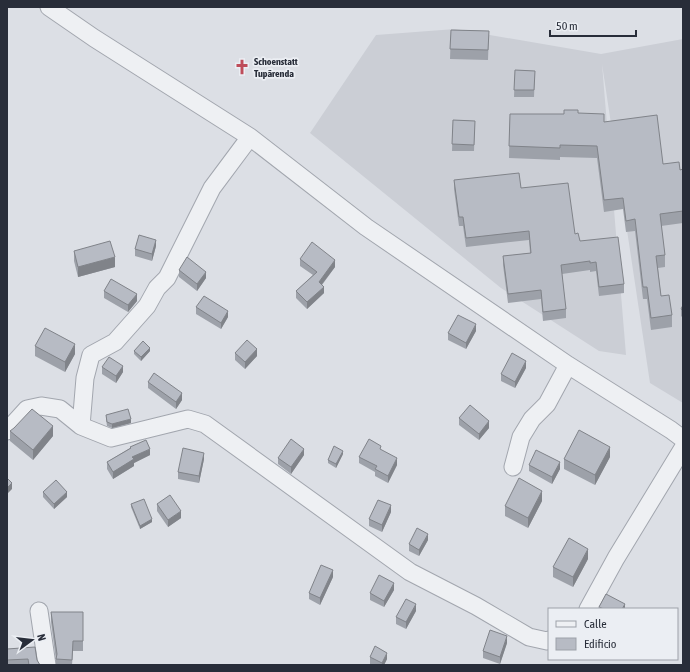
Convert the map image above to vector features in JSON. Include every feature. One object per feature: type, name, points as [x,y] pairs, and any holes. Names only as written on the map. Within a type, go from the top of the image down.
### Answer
[{"type":"street","points":[[49,7],[94,38],[250,138],[366,227],[568,365],[683,439]]},
{"type":"street","points":[[81,426],[85,378],[91,355],[115,342],[147,306],[157,288],[168,278],[212,188],[250,138]]},
{"type":"street","points":[[513,467],[521,437],[532,419],[547,404],[568,365]]},
{"type":"street","points":[[7,431],[27,409],[41,406],[60,409],[81,426],[111,438],[188,419],[205,424],[410,572],[476,606],[529,637],[548,640]]},
{"type":"street","points":[[589,608],[616,558],[683,448]]},
{"type":"street","points":[[39,610],[47,665]]},
{"type":"shaded area","points":[[455,29],[601,54],[683,39],[683,403],[650,383],[602,64],[626,355],[599,351],[501,288],[310,133],[376,35]]},
{"type":"building","points":[[451,30],[489,31],[488,50],[450,49]]},
{"type":"building","points":[[515,70],[535,71],[534,90],[514,90]]},
{"type":"building","points":[[564,110],[578,110],[578,113],[604,114],[604,122],[657,115],[663,164],[679,162],[680,170],[683,169],[683,211],[660,214],[665,255],[656,256],[661,296],[669,295],[672,315],[651,318],[647,287],[643,287],[635,219],[626,221],[623,198],[604,200],[597,146],[560,145],[560,148],[509,146],[510,114],[564,114]]},
{"type":"building","points":[[453,120],[475,121],[474,145],[452,144]]},
{"type":"building","points":[[519,173],[521,188],[568,183],[575,234],[578,233],[580,241],[618,237],[624,284],[599,287],[596,262],[590,263],[590,261],[561,265],[566,309],[543,312],[541,290],[508,294],[503,256],[531,253],[529,231],[466,238],[463,217],[459,217],[454,180]]},
{"type":"building","points":[[139,235],[156,240],[152,254],[135,249]]},
{"type":"building","points":[[110,241],[115,257],[78,267],[74,251]]},
{"type":"building","points":[[312,242],[335,260],[319,282],[324,287],[307,302],[296,291],[317,272],[300,259]]},
{"type":"building","points":[[187,257],[206,272],[197,284],[179,270]]},
{"type":"building","points":[[111,279],[137,294],[128,305],[104,291]]},
{"type":"building","points":[[204,296],[228,311],[221,323],[196,307]]},
{"type":"building","points":[[458,315],[476,324],[466,343],[448,333]]},
{"type":"building","points":[[45,328],[75,344],[65,362],[35,346]]},
{"type":"building","points":[[247,340],[257,349],[245,362],[235,353]]},
{"type":"building","points":[[143,341],[150,348],[141,357],[134,351]]},
{"type":"building","points":[[512,353],[526,361],[515,382],[501,374]]},
{"type":"building","points":[[109,357],[123,366],[116,376],[102,367]]},
{"type":"building","points":[[154,373],[182,393],[176,402],[148,382]]},
{"type":"building","points":[[470,405],[489,421],[479,434],[459,418]]},
{"type":"building","points":[[32,409],[53,426],[33,450],[10,431]]},
{"type":"building","points":[[128,409],[131,419],[112,424],[107,422],[106,415]]},
{"type":"building","points":[[579,430],[610,447],[595,475],[564,459]]},
{"type":"building","points":[[291,439],[304,449],[291,467],[278,458]]},
{"type":"building","points":[[369,439],[381,446],[380,449],[397,458],[388,476],[375,469],[377,466],[359,457]]},
{"type":"building","points":[[146,440],[150,449],[132,457],[134,459],[113,472],[107,462],[131,448],[130,447]]},
{"type":"building","points":[[334,446],[343,451],[336,464],[328,460]]},
{"type":"building","points":[[183,448],[204,453],[199,476],[178,472]]},
{"type":"building","points":[[536,450],[560,462],[552,477],[529,465]]},
{"type":"building","points":[[7,478],[12,483],[7,488]]},
{"type":"building","points":[[519,478],[542,491],[528,518],[505,506]]},
{"type":"building","points":[[56,480],[67,492],[54,504],[43,492]]},
{"type":"building","points":[[170,495],[181,511],[168,520],[157,504]]},
{"type":"building","points":[[144,499],[152,519],[140,526],[131,504]]},
{"type":"building","points":[[378,500],[391,505],[382,525],[369,519]]},
{"type":"building","points":[[417,528],[428,534],[419,550],[409,544]]},
{"type":"building","points":[[569,538],[588,549],[573,577],[553,567]]},
{"type":"building","points":[[321,565],[333,570],[320,598],[309,593]]},
{"type":"building","points":[[379,575],[394,583],[384,601],[370,593]]},
{"type":"building","points":[[606,594],[625,604],[623,608],[599,607]]},
{"type":"building","points":[[406,599],[416,604],[406,622],[396,617]]},
{"type":"building","points":[[51,612],[83,612],[83,641],[73,641],[72,660],[56,659],[57,654]]},
{"type":"building","points":[[490,630],[507,636],[500,657],[483,651]]},
{"type":"building","points":[[375,646],[387,653],[382,663],[370,657]]},
{"type":"building","points":[[35,647],[37,660],[40,665],[29,665],[28,659],[7,660],[7,649]]},
{"type":"place","name":"Schoenstatt Tupãrenda","points":[[242,67]]}]
